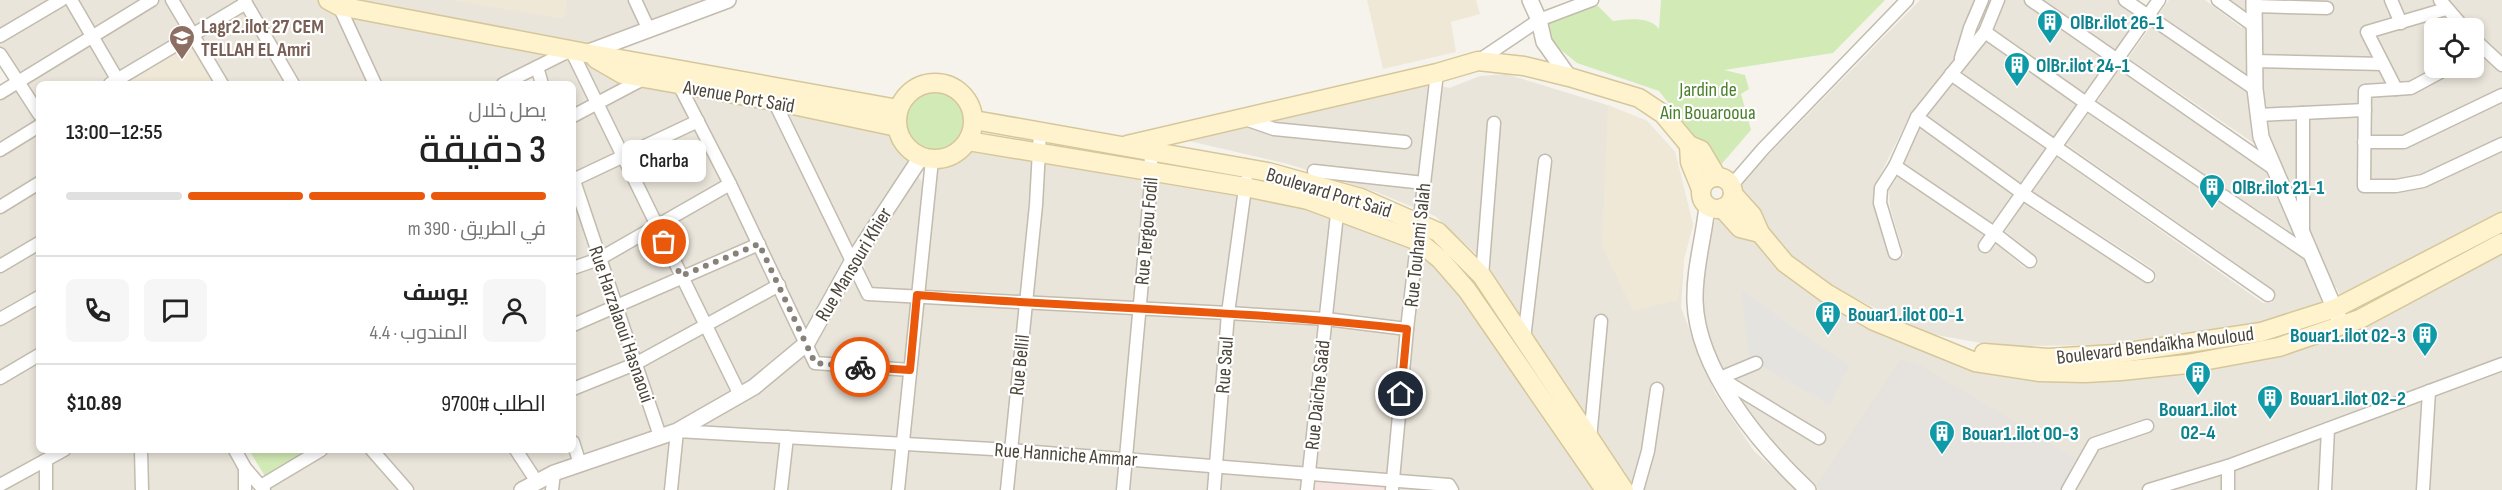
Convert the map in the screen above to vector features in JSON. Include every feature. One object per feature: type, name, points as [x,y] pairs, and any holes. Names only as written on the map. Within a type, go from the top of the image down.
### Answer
[{"type":"main road","name":"Avenue Port Saïd","points":[[334,3],[579,52],[676,76],[898,118]]},
{"type":"main road","name":"Avenue Port Saïd","points":[[579,52],[622,74],[645,78],[676,76]]},
{"type":"main road","points":[[1119,146],[1437,73],[1478,61],[1524,66],[1569,76],[1639,98],[1652,105],[1669,120],[1689,145],[1690,162],[1719,193],[1740,228],[1760,233],[1785,263],[1826,293],[1874,321],[1934,347],[1975,362],[2006,368],[2085,373],[2187,364],[2279,347],[2341,327],[2395,302],[2502,243]]},
{"type":"main road","points":[[939,83],[958,90],[966,98],[972,108],[974,120],[968,141],[952,156],[926,158],[905,145],[898,118],[903,100],[918,87],[939,83]]},
{"type":"main road","name":"Boulevard Port Saïd","points":[[974,120],[1150,152],[1246,178]]},
{"type":"main road","points":[[968,141],[1152,172],[1246,178],[1308,200],[1338,201],[1419,232],[1438,232],[1482,276],[1624,490]]},
{"type":"main road","name":"Boulevard Bendaïkha Mouloud","points":[[1934,347],[2002,356],[2048,358],[2115,354],[2262,332],[2336,308],[2502,222]]},
{"type":"main road","points":[[1419,232],[1467,290],[1605,490]]},
{"type":"street","points":[[0,36],[61,0]]},
{"type":"street","points":[[71,0],[114,81]]},
{"type":"street","points":[[0,93],[152,0]]},
{"type":"street","points":[[172,0],[220,81]]},
{"type":"street","points":[[634,0],[649,30]]},
{"type":"street","points":[[1530,0],[1539,20],[1544,42],[1569,76]]},
{"type":"street","points":[[1478,61],[1539,20],[1592,0]]},
{"type":"street","points":[[1808,490],[1758,436],[1733,402],[1700,338],[1695,302],[1697,266],[1719,193],[1908,0]]},
{"type":"street","points":[[1955,70],[1982,0]]},
{"type":"street","points":[[1895,253],[1880,203],[1881,188],[1895,166],[1917,117],[1985,32],[1998,0]]},
{"type":"street","points":[[2031,0],[2273,168]]},
{"type":"street","points":[[2125,0],[2255,89]]},
{"type":"street","points":[[1985,246],[2159,0]]},
{"type":"street","points":[[2218,0],[2254,27]]},
{"type":"street","points":[[2391,0],[2401,23]]},
{"type":"street","points":[[117,81],[245,1],[291,81]]},
{"type":"street","points":[[509,81],[537,67],[649,30],[724,1]]},
{"type":"street","points":[[334,3],[373,81]]},
{"type":"street","points":[[2327,8],[2254,3],[2255,89],[2262,137],[2273,168],[2336,308],[2341,327]]},
{"type":"street","points":[[2396,89],[2367,32],[2401,23],[2443,4],[2455,18]]},
{"type":"street","points":[[1985,32],[2313,256]]},
{"type":"street","points":[[579,52],[596,104],[740,395]]},
{"type":"street","points":[[2484,52],[2502,65]]},
{"type":"street","points":[[0,54],[36,109]]},
{"type":"street","points":[[2254,61],[2383,64]]},
{"type":"street","points":[[537,67],[541,81]]},
{"type":"street","points":[[1955,70],[2055,147],[2268,295]]},
{"type":"street","name":"Rue Touhami Salah","points":[[1392,485],[1407,329],[1437,73]]},
{"type":"street","points":[[676,76],[815,363],[910,370]]},
{"type":"street","points":[[576,114],[645,78]]},
{"type":"street","points":[[2430,78],[2411,88],[2365,91],[2364,186],[2396,186],[2423,181],[2502,144]]},
{"type":"street","points":[[771,93],[868,294],[1326,319],[1407,329]]},
{"type":"street","points":[[2364,142],[2404,142],[2502,95]]},
{"type":"street","points":[[2258,115],[2365,110]]},
{"type":"street","points":[[2303,113],[2303,233]]},
{"type":"street","points":[[1917,117],[2022,193],[2148,276]]},
{"type":"street","points":[[1241,118],[1275,129],[1405,142]]},
{"type":"street","points":[[576,179],[622,159],[698,121]]},
{"type":"street","points":[[1482,276],[1494,123]]},
{"type":"street","points":[[0,150],[36,128]]},
{"type":"street","name":"Rue Bellil","points":[[1007,490],[1040,132]]},
{"type":"street","name":"Rue Tergou Fodil","points":[[1123,490],[1152,172],[1150,152]]},
{"type":"street","points":[[898,490],[917,295],[926,158]]},
{"type":"street","name":"Rue Mansouri Khier","points":[[522,490],[554,473],[677,430],[754,387],[807,343],[852,262],[926,158]]},
{"type":"street","points":[[1524,339],[1545,161]]},
{"type":"street","points":[[1895,166],[1994,233],[2030,261]]},
{"type":"street","points":[[1314,171],[1424,183]]},
{"type":"street","name":"Rue Saul","points":[[1214,490],[1228,313],[1246,178]]},
{"type":"street","points":[[576,267],[599,259],[730,184]]},
{"type":"street","points":[[0,207],[36,185]]},
{"type":"street","name":"Rue Harzalaoui Hasnaoui","points":[[576,189],[660,436]]},
{"type":"street","name":"Rue Daiche Saâd","points":[[1307,490],[1338,201]]},
{"type":"street","points":[[576,325],[681,276],[759,244]]},
{"type":"street","points":[[0,266],[36,245]]},
{"type":"street","points":[[576,388],[635,364],[779,285]]},
{"type":"street","points":[[0,319],[36,299]]},
{"type":"street","points":[[1590,466],[1590,438],[1601,321]]},
{"type":"street","points":[[0,378],[36,357]]},
{"type":"street","points":[[1720,378],[1756,363]]},
{"type":"street","points":[[2149,490],[2228,466],[2502,364]]},
{"type":"street","points":[[1720,378],[1819,438]]},
{"type":"street","points":[[1637,490],[1648,451],[1657,389]]},
{"type":"street","points":[[2423,490],[2429,391]]},
{"type":"street","points":[[2068,490],[2094,444],[2147,426]]},
{"type":"street","points":[[2325,490],[2328,429]]},
{"type":"street","points":[[671,490],[677,430]]},
{"type":"street","name":"Rue Hanniche Ammar","points":[[677,430],[1010,450],[1309,473],[1392,485],[1449,485],[1452,490]]},
{"type":"street","points":[[782,490],[786,437]]},
{"type":"street","points":[[576,451],[580,464]]},
{"type":"street","points":[[0,485],[59,453]]},
{"type":"street","points":[[141,453],[142,490]]},
{"type":"street","points":[[238,453],[245,468],[262,488],[316,453]]},
{"type":"street","points":[[375,453],[407,490]]},
{"type":"street","points":[[518,453],[537,482]]},
{"type":"street","points":[[45,462],[46,490]]},
{"type":"street","points":[[2228,466],[2228,490]]},
{"type":"street","points":[[245,468],[245,490]]},
{"type":"street","points":[[552,490],[554,473]]},
{"type":"shaded area","points":[[0,0],[54,0],[0,32]]},
{"type":"shaded area","points":[[75,0],[145,0],[93,32]]},
{"type":"shaded area","points":[[158,0],[168,0],[188,33],[118,75],[96,38]]},
{"type":"shaded area","points":[[176,0],[240,0],[194,29]]},
{"type":"shaded area","points":[[248,0],[317,0],[338,11],[370,81],[296,81]]},
{"type":"shaded area","points":[[340,0],[630,0],[643,26],[586,48]]},
{"type":"shaded area","points":[[451,0],[567,0],[564,19]]},
{"type":"shaded area","points":[[638,0],[711,0],[650,23]]},
{"type":"shaded area","points":[[1367,0],[1476,0],[1480,14],[1451,22],[1456,52],[1383,69]]},
{"type":"shaded area","points":[[1920,0],[1990,0],[1979,27],[1910,115],[1876,183],[1874,208],[1890,258],[1898,260],[1904,256],[1890,207],[1889,190],[1898,176],[1984,235],[1978,244],[1981,252],[1989,252],[1996,244],[2025,268],[2037,266],[2038,259],[2005,231],[2024,204],[2146,283],[2156,281],[2153,269],[2033,191],[2057,157],[2263,303],[2271,303],[2274,291],[2260,280],[2066,144],[2088,114],[2301,257],[2292,233],[2097,102],[2118,69],[2266,172],[2275,188],[2258,146],[2128,58],[2151,26],[2244,90],[2243,72],[2159,14],[2169,0],[2205,0],[2242,28],[2243,14],[2223,0],[2502,0],[2502,211],[2341,297],[2336,287],[2320,292],[2324,304],[2264,323],[2119,345],[1998,346],[1925,333],[1833,287],[1791,257],[1757,221],[1737,187]]},
{"type":"shaded area","name":"OlBr.ilot 26-1","points":[[2002,0],[2025,0],[2112,59],[2085,99],[1989,30]]},
{"type":"shaded area","points":[[2037,0],[2119,0],[2143,16],[2117,54]]},
{"type":"shaded area","points":[[67,1],[87,36],[19,77],[0,47],[0,40]]},
{"type":"shaded area","points":[[244,8],[287,81],[224,81],[198,35]]},
{"type":"shaded area","points":[[346,13],[557,53],[501,81],[378,81]]},
{"type":"shaded area","name":"OlBr.ilot 24-1","points":[[1985,36],[2081,104],[2054,142],[1957,74]]},
{"type":"shaded area","points":[[90,42],[112,79],[108,81],[36,81],[36,102],[23,83]]},
{"type":"shaded area","name":"Lagr2.ilot 27 CEM TELLAH EL Amri","points":[[193,42],[215,81],[128,81]]},
{"type":"shaded area","points":[[569,55],[592,102],[576,110],[576,81],[545,81],[541,69]]},
{"type":"shaded area","points":[[578,57],[631,81],[598,99]]},
{"type":"shaded area","points":[[1506,74],[1604,104],[1647,121],[1675,152],[1693,225],[1684,259],[1681,308],[1715,393],[1754,451],[1798,490],[1639,490],[1613,462],[1567,386],[1485,262],[1435,216],[1376,192],[1288,164],[1189,141],[1428,82],[1449,88],[1480,76]]},
{"type":"shaded area","points":[[1952,79],[2050,147],[2022,188],[1923,116]]},
{"type":"shaded area","points":[[642,83],[677,90],[693,120],[624,154],[601,105]]},
{"type":"shaded area","points":[[17,86],[36,115],[36,122],[0,146],[0,97]]},
{"type":"shaded area","points":[[687,91],[772,107],[847,260],[806,333]]},
{"type":"shaded area","points":[[1608,105],[1647,121],[1675,152],[1693,225],[1684,259],[1678,300],[1633,311],[1602,246]]},
{"type":"shaded area","points":[[782,108],[893,131],[901,149],[913,159],[851,252]]},
{"type":"shaded area","points":[[595,109],[618,157],[576,175],[576,118]]},
{"type":"shaded area","points":[[1919,122],[2018,193],[1993,228],[1900,165]]},
{"type":"shaded area","points":[[696,126],[725,182],[657,220],[627,160]]},
{"type":"shaded area","points":[[36,133],[36,181],[0,203],[0,154]]},
{"type":"shaded area","points":[[970,147],[1308,205],[1413,245],[1396,484],[1448,490],[534,490],[557,478],[665,441],[806,351],[853,271],[859,281],[865,268],[860,257],[915,171],[924,185],[935,165],[957,159]]},
{"type":"shaded area","points":[[621,163],[651,224],[601,253],[578,182]]},
{"type":"shaded area","points":[[728,188],[754,242],[682,272],[660,227]]},
{"type":"shaded area","points":[[36,190],[36,241],[0,262],[0,211]]},
{"type":"shaded area","points":[[576,198],[595,256],[576,263]]},
{"type":"shaded area","points":[[1726,201],[1781,266],[2005,374],[2279,347],[2502,243],[2502,490],[1817,490],[1764,434],[1737,399],[1706,336],[1701,302],[1703,267],[1711,228]]},
{"type":"shaded area","points":[[654,230],[676,275],[618,301],[604,260]]},
{"type":"shaded area","points":[[757,248],[774,284],[707,321],[685,278]]},
{"type":"shaded area","points":[[36,250],[36,295],[0,315],[0,270]]},
{"type":"shaded area","points":[[1420,250],[1464,296],[1599,490],[1457,490],[1396,477]]},
{"type":"shaded area","points":[[597,263],[611,304],[576,321],[576,271]]},
{"type":"shaded area","points":[[679,281],[701,325],[637,358],[620,308]]},
{"type":"shaded area","points":[[777,290],[801,340],[750,383],[740,388],[710,328]]},
{"type":"shaded area","points":[[1741,290],[1849,366],[1830,405],[1749,359]]},
{"type":"shaded area","points":[[36,304],[36,353],[0,374],[0,323]]},
{"type":"shaded area","points":[[614,311],[631,362],[576,384],[576,328]]},
{"type":"shaded area","points":[[704,331],[734,392],[662,430],[640,365]]},
{"type":"shaded area","points":[[1900,359],[1923,367],[2083,463],[2066,490],[1822,490],[1816,485]]},
{"type":"shaded area","points":[[36,361],[36,453],[52,453],[0,481],[0,382]]},
{"type":"shaded area","points":[[633,368],[655,432],[582,457],[576,440],[576,392]]},
{"type":"shaded area","points":[[66,453],[137,453],[139,490],[49,490],[49,464]]},
{"type":"shaded area","points":[[144,453],[233,453],[241,468],[241,490],[146,490]]},
{"type":"shaded area","points":[[323,453],[370,453],[403,490],[269,490],[266,487]]},
{"type":"shaded area","points":[[379,453],[514,453],[531,479],[512,490],[412,490]]},
{"type":"shaded area","points":[[522,453],[573,453],[575,460],[537,476]]},
{"type":"shaded area","points":[[42,467],[42,490],[0,490]]},
{"type":"shaded area","points":[[1312,477],[1389,483],[1388,490],[1310,490]]},
{"type":"green space","name":"Jardin de Ain Bouarooua","points":[[1661,0],[1885,0],[1833,53],[1724,70],[1745,75],[1749,89],[1741,94],[1751,130],[1719,167],[1659,91],[1577,63],[1550,41],[1549,24],[1569,12],[1596,4],[1613,21],[1644,20],[1659,29]]},
{"type":"green space","points":[[934,92],[955,101],[964,122],[955,143],[934,152],[913,143],[904,122],[913,101]]},
{"type":"green space","points":[[251,453],[303,453],[265,476]]},
{"type":"way so far","points":[[664,242],[681,276],[759,244],[815,363],[860,367]]},
{"type":"place","name":"OlBr.ilot 26-1","points":[[2050,45]]},
{"type":"place","name":"Lagr2.ilot 27 CEM TELLAH EL Amri","points":[[182,61]]},
{"type":"place","name":"OlBr.ilot 24-1","points":[[2017,88]]},
{"type":"place","name":"OlBr.ilot 21-1","points":[[2212,210]]},
{"type":"place","name":"Charba","points":[[664,242]]},
{"type":"place","name":"Bouar1.ilot 00-1","points":[[1828,337]]},
{"type":"place","name":"Bouar1.ilot 02-3","points":[[2425,358]]},
{"type":"place","name":"Bouar1.ilot 02-4","points":[[2198,397]]},
{"type":"place","name":"Bouar1.ilot 02-2","points":[[2270,421]]},
{"type":"place","name":"Bouar1.ilot 00-3","points":[[1942,456]]},
{"type":"route","points":[[860,367],[910,370],[917,295],[1326,319],[1407,329],[1401,394]]}]
